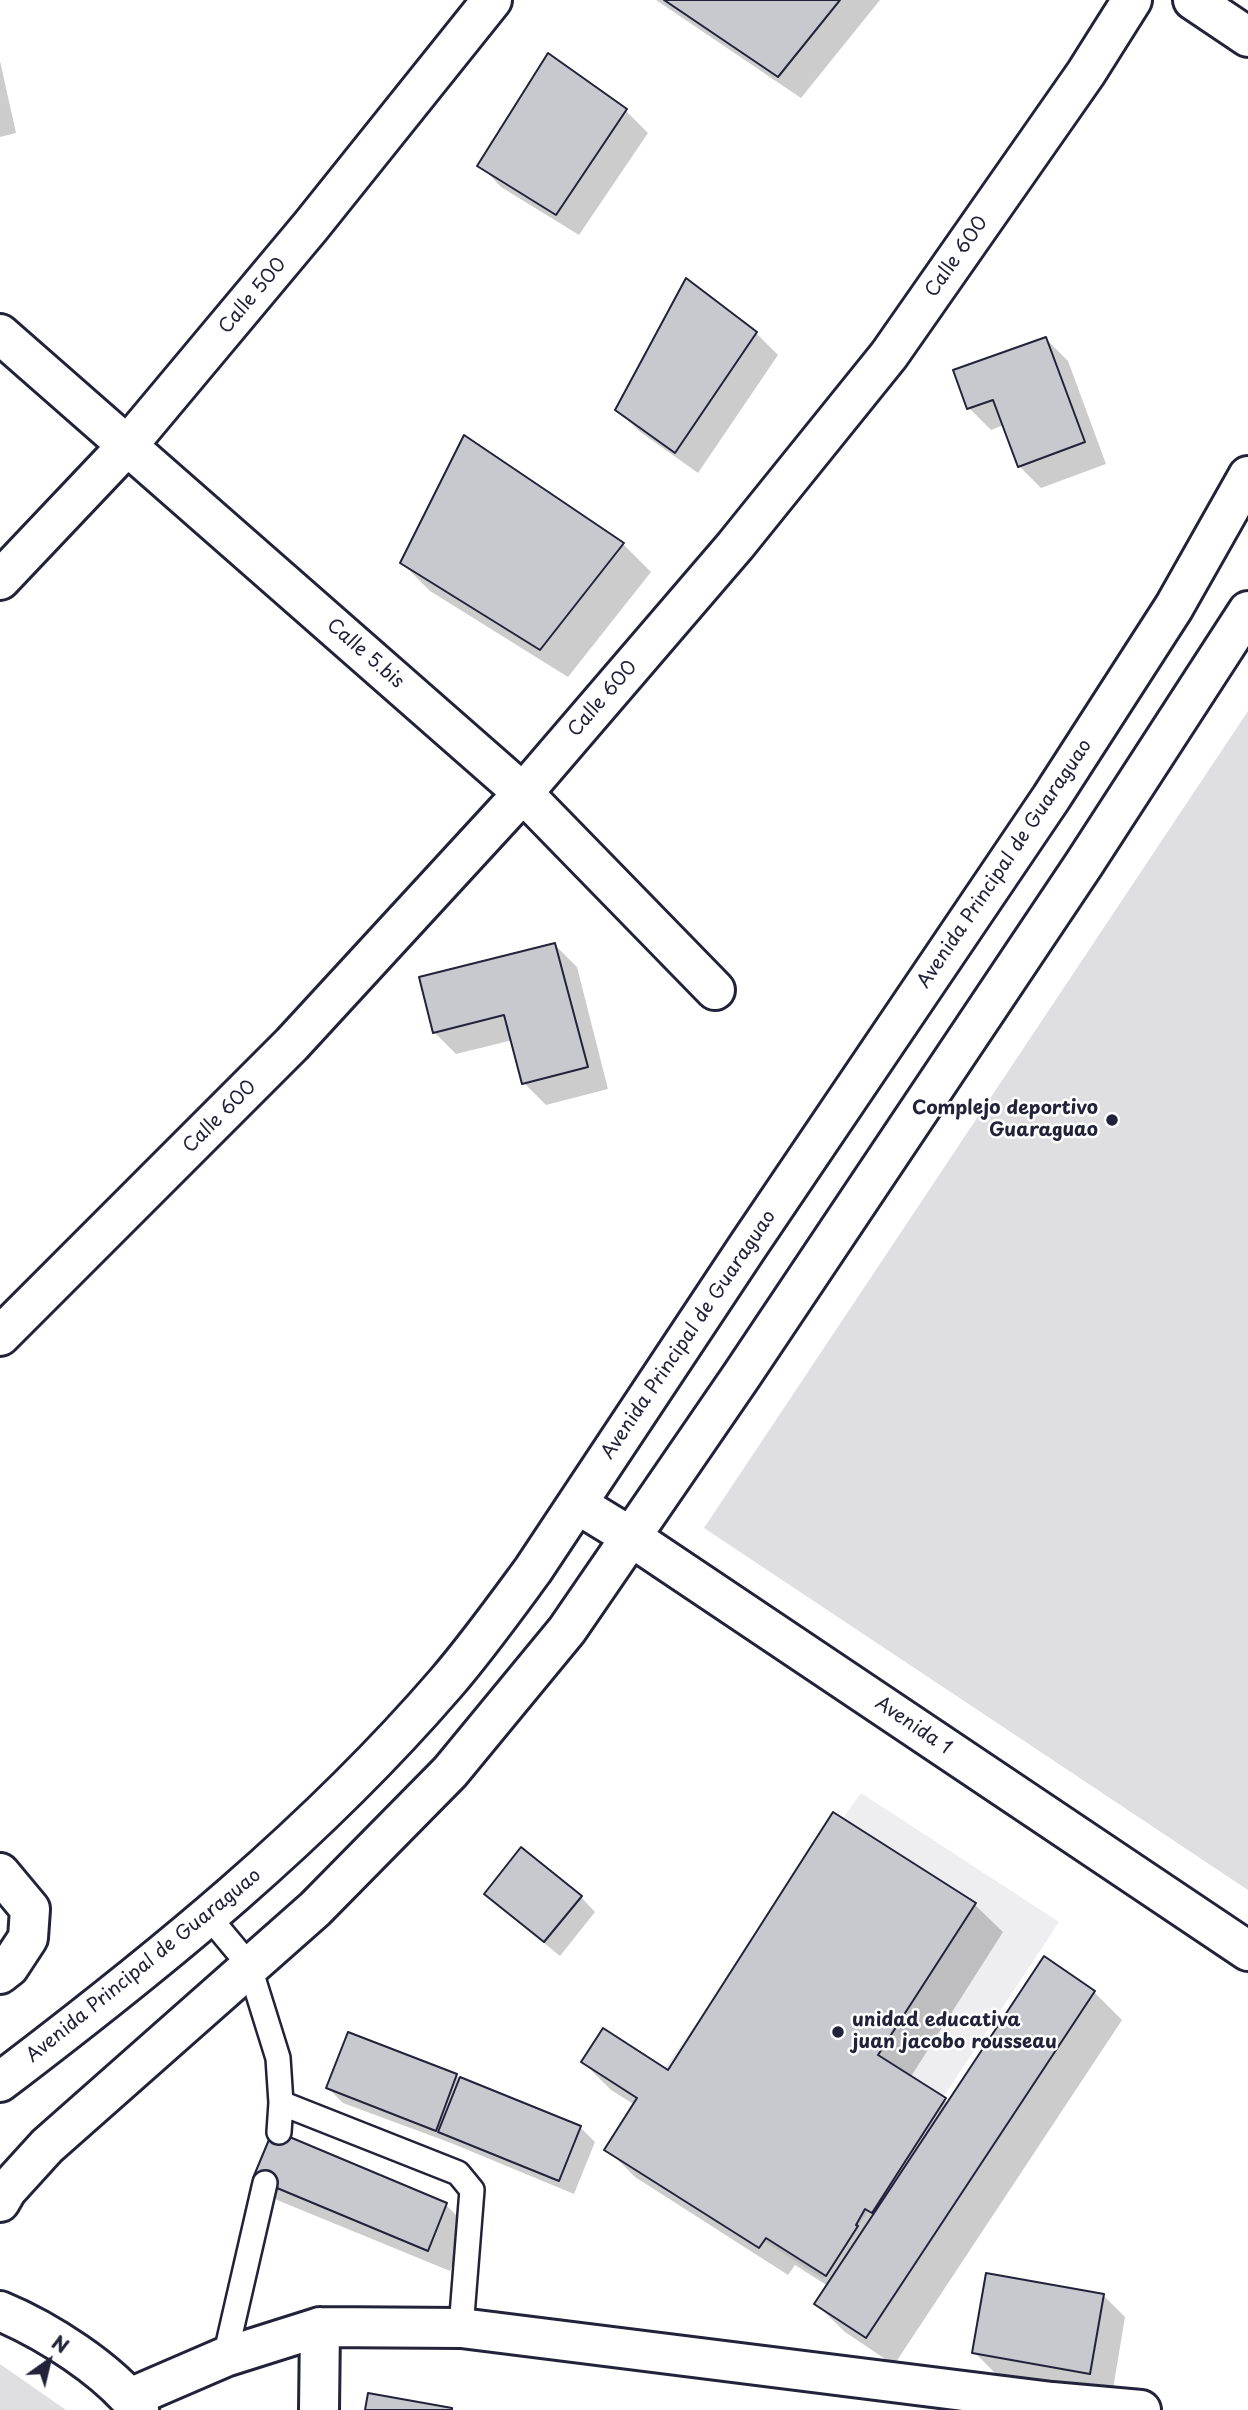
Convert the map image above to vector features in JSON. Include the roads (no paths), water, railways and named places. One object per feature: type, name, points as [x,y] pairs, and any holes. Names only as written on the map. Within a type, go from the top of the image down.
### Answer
[{"type":"main road","name":"Calle 500","points":[[0,580],[127,446],[312,226],[492,0]]},
{"type":"main road","name":"Calle 600","points":[[0,1336],[292,1044],[523,793],[735,546],[889,355],[1086,73],[1132,0]]},
{"type":"main road","points":[[1193,0],[1248,37]]},
{"type":"main road","name":"Calle 5.bis","points":[[0,334],[523,793],[715,990]]},
{"type":"main road","name":"Avenida Principal de Guaraguao","points":[[0,2082],[209,1917],[293,1841],[445,1683],[533,1570],[755,1235],[1051,798],[1174,607],[1248,476]]},
{"type":"main road","points":[[0,2202],[7,2190],[47,2146],[315,1909],[450,1772],[567,1630],[743,1375],[1084,864],[1248,611]]},
{"type":"main road","name":"Avenida 1","points":[[577,1504],[631,1537],[1248,1951]]},
{"type":"main road","points":[[0,1873],[30,1909],[28,1938],[9,1967],[0,1974]]},
{"type":"main road","points":[[0,2311],[29,2323],[100,2371],[134,2404],[225,2357],[320,2327],[461,2328],[1052,2406],[1141,2410]]},
{"type":"main road","points":[[319,2410],[320,2327]]},
{"type":"lane","points":[[209,1917],[249,1965],[278,2058],[282,2103],[279,2132]]},
{"type":"lane","points":[[282,2103],[458,2173],[472,2190],[461,2328]]},
{"type":"lane","points":[[225,2357],[265,2183]]},
{"type":"place","name":"Complejo deportivo Guaraguao","points":[[1112,1120]]},
{"type":"place","name":"unidad educativa juan jacobo rousseau","points":[[838,2032]]}]
